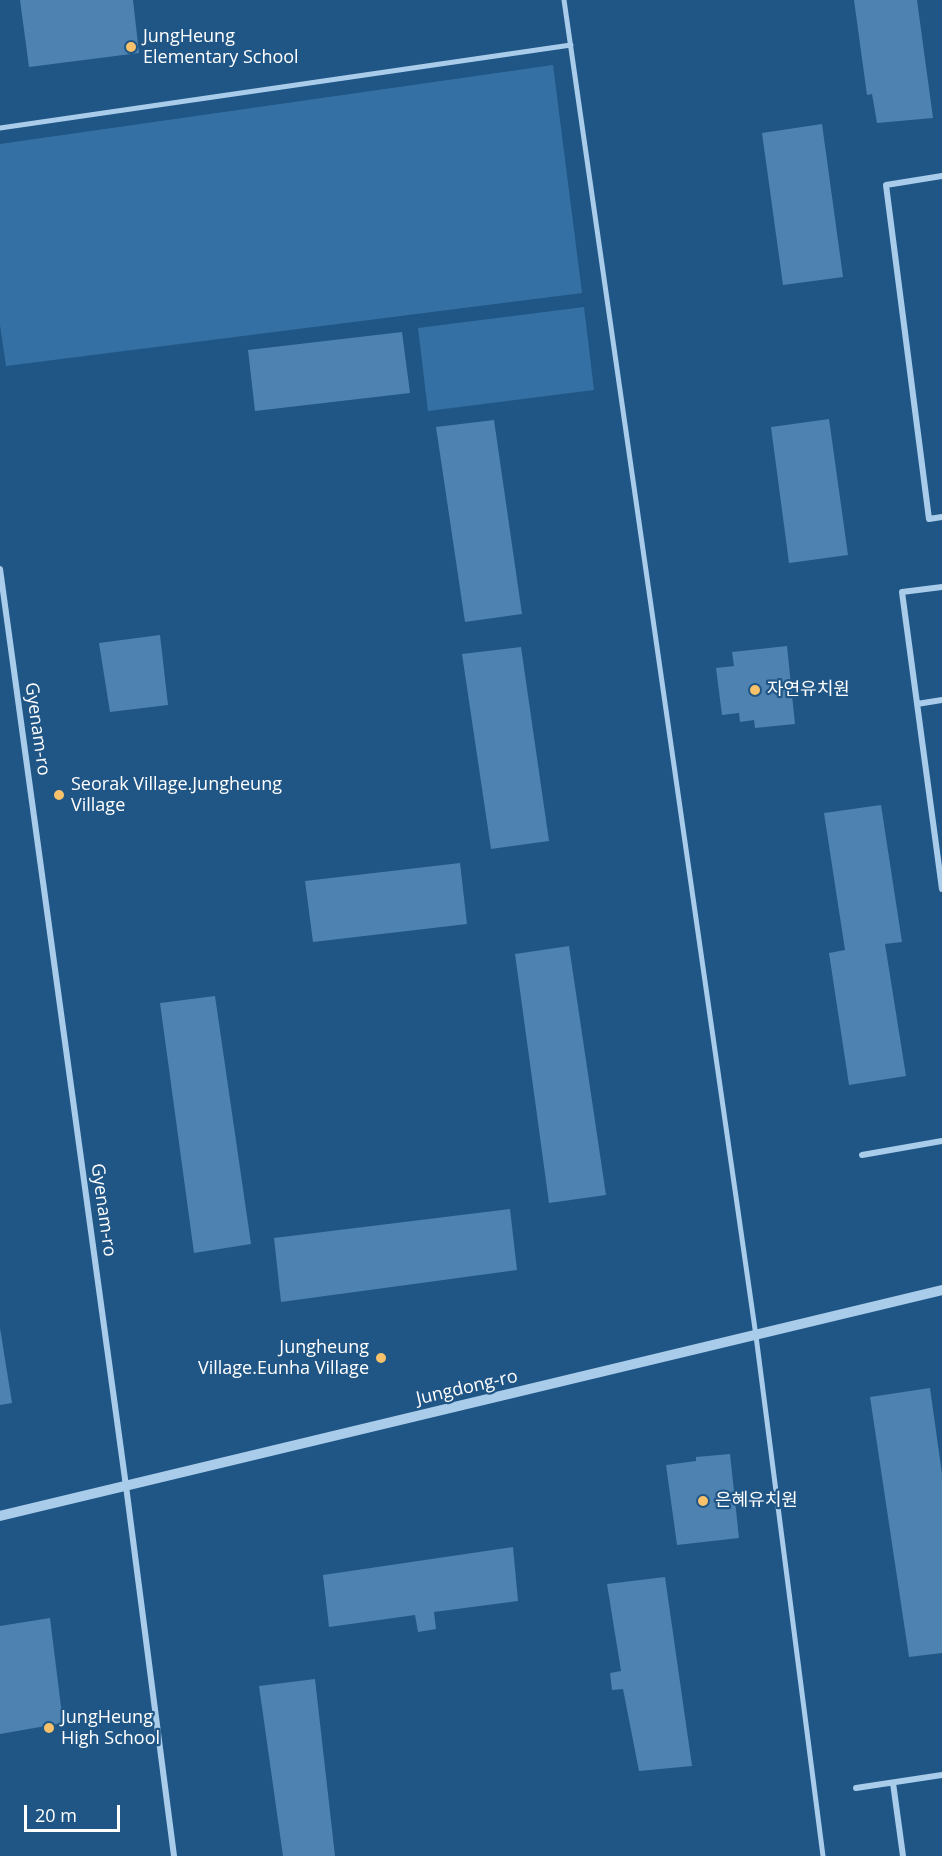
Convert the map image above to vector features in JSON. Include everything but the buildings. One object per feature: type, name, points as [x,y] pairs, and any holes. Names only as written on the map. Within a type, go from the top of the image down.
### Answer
[{"type":"street","points":[[564,0],[756,1336],[823,1856]]},
{"type":"street","points":[[0,128],[571,45]]},
{"type":"street","points":[[942,176],[886,185],[929,519],[942,517]]},
{"type":"street","name":"Gyenam-ro","points":[[0,569],[126,1486],[174,1856]]},
{"type":"street","points":[[942,587],[902,592],[942,889]]},
{"type":"street","points":[[917,704],[942,700]]},
{"type":"street","points":[[862,1155],[942,1141]]},
{"type":"street","name":"Jungdong-ro","points":[[0,1516],[942,1290]]},
{"type":"street","points":[[856,1788],[942,1776]]},
{"type":"street","points":[[893,1783],[903,1856]]},
{"type":"shaded area","points":[[553,65],[582,293],[6,366],[0,325],[0,144]]},
{"type":"shaded area","points":[[584,307],[594,390],[428,411],[418,328]]},
{"type":"place","name":"JungHeung Elementary School","points":[[131,47]]},
{"type":"place","name":"자연유치원","points":[[755,690]]},
{"type":"place","name":"Seorak Village.Jungheung Village","points":[[59,795]]},
{"type":"place","name":"Jungheung Village.Eunha Village","points":[[381,1358]]},
{"type":"place","name":"은혜유치원","points":[[703,1501]]},
{"type":"place","name":"JungHeung High School","points":[[49,1728]]}]
